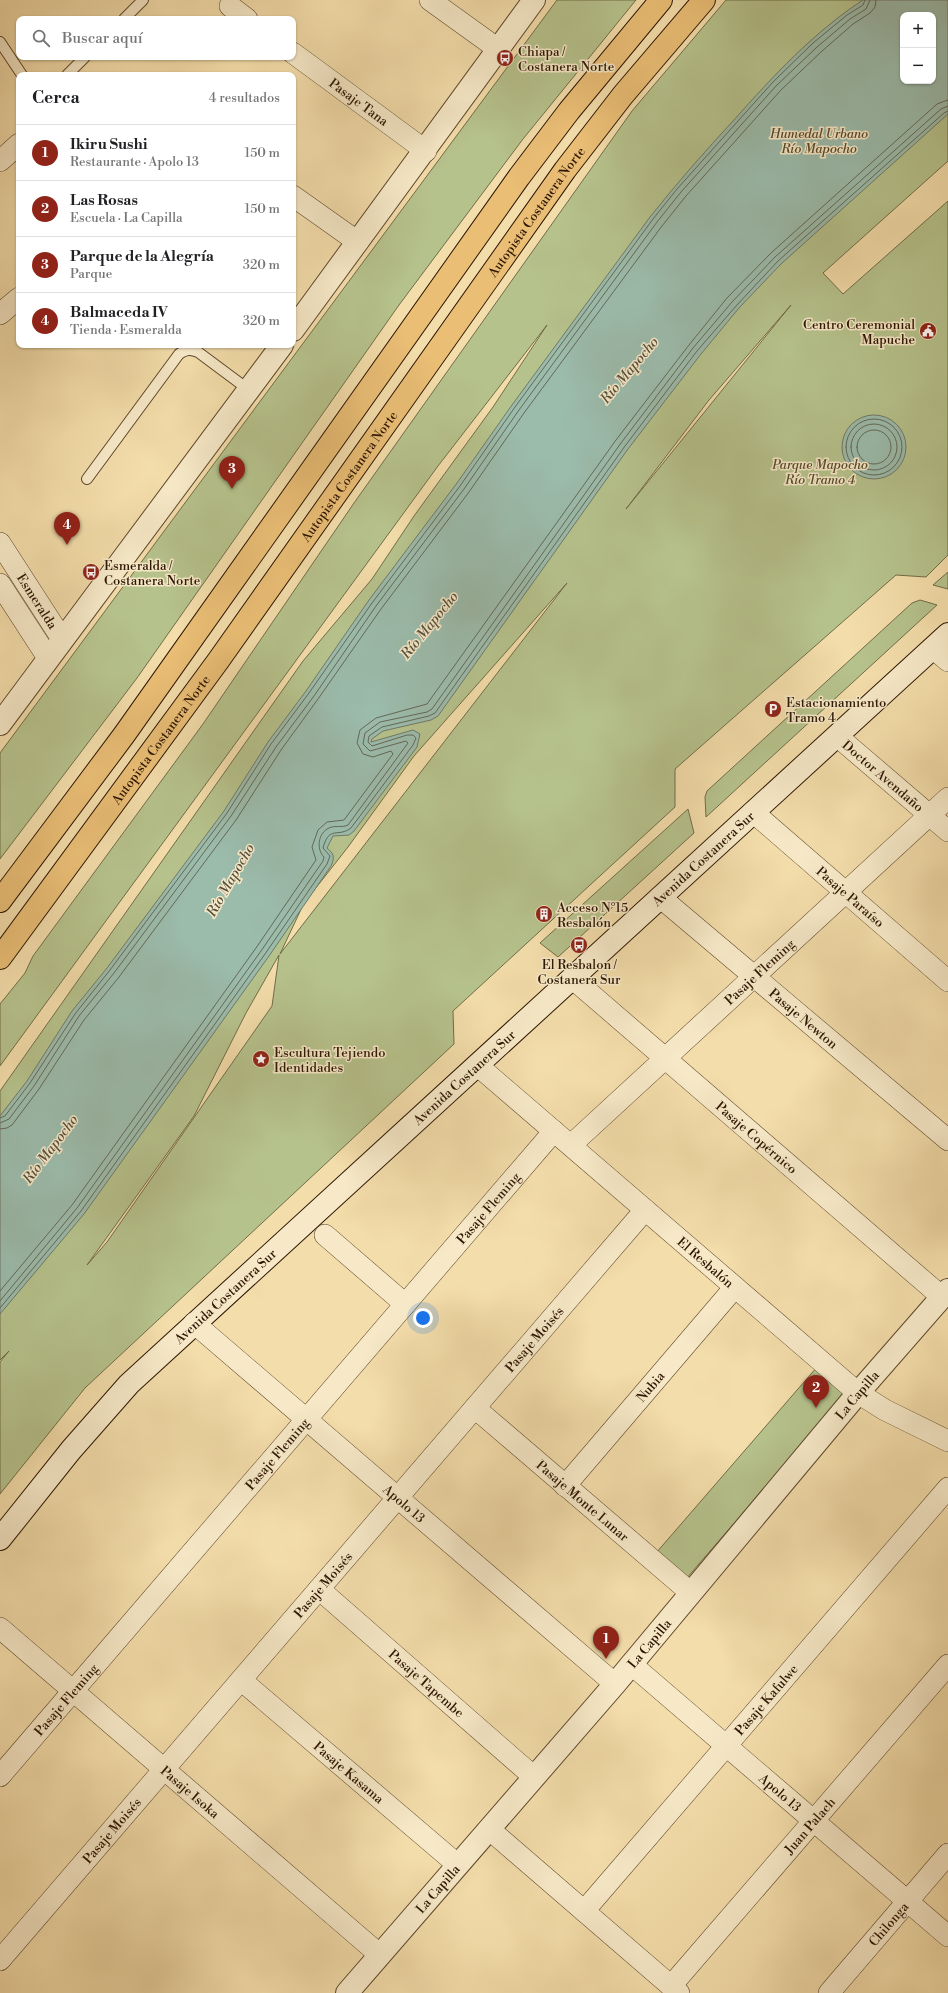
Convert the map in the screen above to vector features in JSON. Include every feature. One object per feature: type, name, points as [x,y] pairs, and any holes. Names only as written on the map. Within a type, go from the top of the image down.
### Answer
[{"type":"highway","points":[[0,901],[124,735],[519,177],[573,105],[661,0]]},
{"type":"highway","name":"Autopista Costanera Norte","points":[[0,958],[214,668],[565,170],[631,85],[704,0]]},
{"type":"street","points":[[430,0],[498,49]]},
{"type":"street","points":[[296,326],[426,150],[534,0]]},
{"type":"street","points":[[230,6],[243,16]]},
{"type":"street","name":"Pasaje Tana","points":[[296,55],[426,150]]},
{"type":"street","points":[[0,161],[16,147]]},
{"type":"street","points":[[296,198],[358,242]]},
{"type":"street","points":[[0,314],[16,301]]},
{"type":"street","points":[[0,724],[280,348]]},
{"type":"street","name":"Esmeralda","points":[[0,543],[62,640]]},
{"type":"street","name":"Esmeralda","points":[[0,584],[48,658]]},
{"type":"street","name":"Avenida Costanera Sur","points":[[0,1539],[100,1415],[129,1384],[837,736],[943,648]]},
{"type":"street","name":"Doctor Avendaño","points":[[837,736],[948,831]]},
{"type":"street","name":"Pasaje Fleming","points":[[571,1146],[948,798]]},
{"type":"street","name":"Pasaje Paraíso","points":[[754,812],[948,981]]},
{"type":"street","name":"Pasaje Newton","points":[[660,897],[948,1140]]},
{"type":"street","name":"Pasaje Copérnico","points":[[572,978],[666,1059],[945,1293]]},
{"type":"street","name":"El Resbalón","points":[[477,1065],[858,1393],[879,1407],[948,1442]]},
{"type":"street","name":"Pasaje Fleming","points":[[0,1776],[554,1131]]},
{"type":"street","name":"Pasaje Moisés","points":[[0,1960],[645,1210]]},
{"type":"street","points":[[325,1235],[405,1304]]},
{"type":"street","name":"Nubia","points":[[565,1486],[735,1287]]},
{"type":"street","name":"La Capilla","points":[[347,1993],[615,1684],[858,1393],[945,1293]]},
{"type":"street","name":"Apolo 13","points":[[194,1323],[615,1684]]},
{"type":"street","name":"Pasaje Monte Lunar","points":[[474,1408],[691,1593]]},
{"type":"street","name":"Pasaje Kafulwe","points":[[584,1911],[948,1488]]},
{"type":"street","name":"Pasaje Tapembe","points":[[319,1589],[534,1776]]},
{"type":"street","name":"Pasaje Isoka","points":[[0,1628],[380,1956]]},
{"type":"street","name":"Apolo 13","points":[[631,1664],[948,1936]]},
{"type":"street","name":"Juan Palach","points":[[675,1990],[814,1821],[948,1665]]},
{"type":"street","name":"Pasaje Kasama","points":[[241,1680],[458,1865]]},
{"type":"street","points":[[489,1829],[675,1990]]},
{"type":"street","name":"Chilonga","points":[[829,1993],[948,1854]]},
{"type":"lane","points":[[127,16],[143,0]]},
{"type":"lane","points":[[0,42],[20,72]]},
{"type":"lane","points":[[70,72],[82,60]]},
{"type":"lane","points":[[86,479],[183,351],[190,350],[198,352],[249,390]]},
{"type":"green space","points":[[557,0],[636,0],[523,139],[399,305],[137,678],[0,859],[0,753]]},
{"type":"green space","name":"Parque Mapocho Río Tramo 4","points":[[726,0],[948,0],[948,161],[823,273],[843,294],[948,201],[948,555],[926,577],[896,575],[675,769],[675,807],[453,1011],[454,1044],[85,1388],[0,1494],[0,1362],[9,1351],[0,1360],[0,1091],[303,661],[372,579],[414,516],[493,407],[547,325],[438,466],[0,1066],[0,1004],[25,973],[33,956],[203,724],[354,503],[632,111]],"holes":[[[791,305],[626,509],[709,400]],[[567,583],[280,954],[304,903],[348,847],[414,756]],[[279,955],[272,1006],[107,1242],[87,1265],[194,1116],[246,1013]]]},
{"type":"green space","points":[[948,572],[948,589],[933,585]]},
{"type":"green space","points":[[920,600],[937,605],[706,817],[705,797],[707,791],[912,603]]},
{"type":"green space","points":[[688,809],[694,833],[558,957],[540,943]]},
{"type":"green space","points":[[817,1367],[847,1392],[686,1579],[656,1553]]},
{"type":"water","name":"Humedal Urbano Río Mapocho","points":[[863,0],[948,0],[948,114],[781,264],[739,308],[701,354],[628,449],[438,716],[431,720],[383,731],[372,739],[371,742],[413,730],[420,734],[417,747],[354,831],[349,835],[333,836],[327,848],[333,856],[331,866],[269,956],[84,1214],[0,1314],[0,1116],[27,1081],[72,1011],[107,968],[224,811],[268,742],[306,691],[369,600],[457,483],[512,405],[650,217],[712,143],[764,87],[811,40]]},
{"type":"water","points":[[868,415],[880,415],[897,424],[904,435],[906,447],[904,459],[897,470],[880,479],[868,479],[856,474],[847,465],[842,453],[842,441],[847,429],[856,420]]},
{"type":"place","name":"Chiapa / Costanera Norte","points":[[505,58]]},
{"type":"place","name":"Centro Ceremonial Mapuche","points":[[928,331]]},
{"type":"place","name":"Parque de la Alegría","points":[[232,489]]},
{"type":"place","name":"Balmaceda IV","points":[[67,545]]},
{"type":"place","name":"Esmeralda / Costanera Norte","points":[[91,572]]},
{"type":"place","name":"Estacionamiento Tramo 4","points":[[773,709]]},
{"type":"place","name":"Acceso N°15 Resbalón","points":[[544,914]]},
{"type":"place","name":"El Resbalon / Costanera Sur","points":[[579,945]]},
{"type":"place","name":"Escultura Tejiendo Identidades","points":[[261,1059]]},
{"type":"place","name":"Las Rosas","points":[[816,1408]]},
{"type":"place","name":"Ikiru Sushi","points":[[606,1659]]},
{"type":"water label","name":"Río Mapocho","points":[[629,370]]},
{"type":"water label","name":"Río Mapocho","points":[[429,625]]},
{"type":"water label","name":"Río Mapocho","points":[[230,880]]},
{"type":"water label","name":"Río Mapocho","points":[[50,1149]]}]
